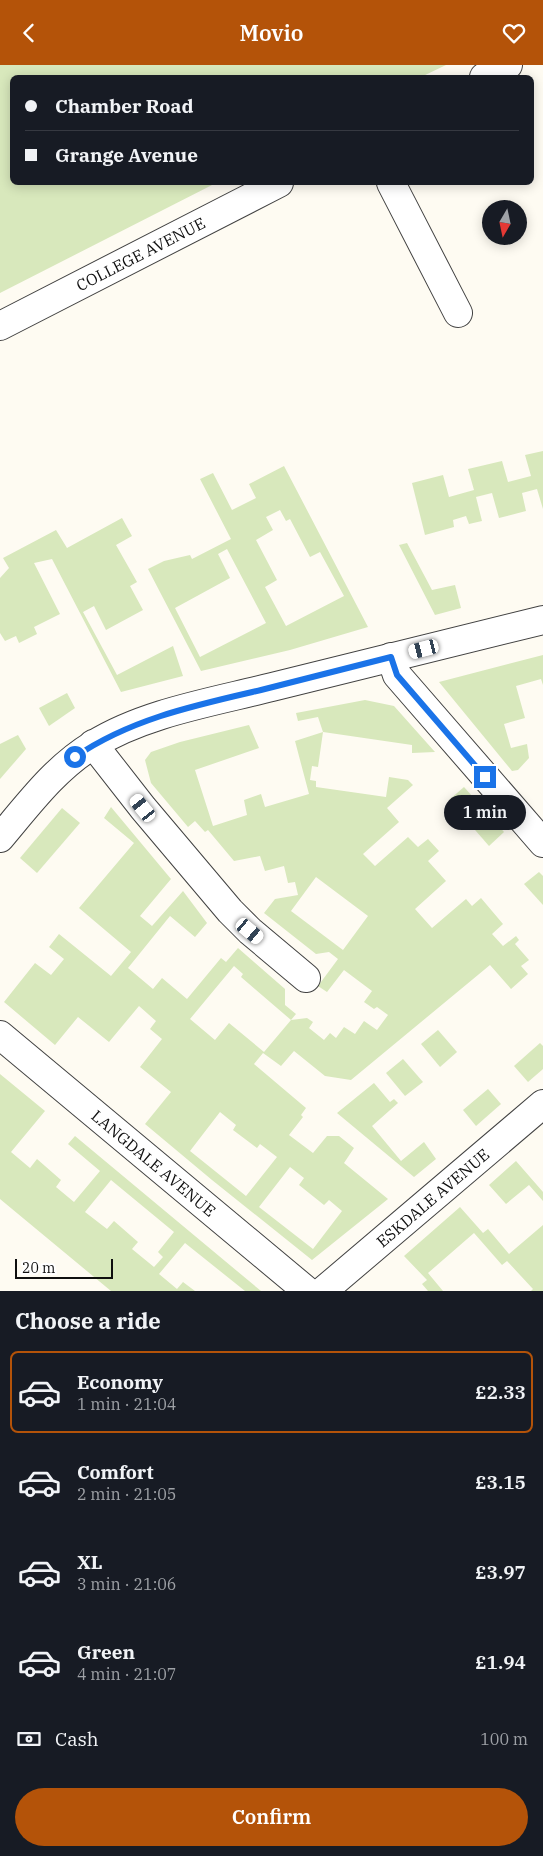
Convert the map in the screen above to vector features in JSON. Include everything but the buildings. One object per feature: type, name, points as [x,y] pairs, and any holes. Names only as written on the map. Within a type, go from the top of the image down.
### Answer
[{"type":"street","points":[[488,75],[508,65]]},
{"type":"street","name":"COLLEGE AVENUE","points":[[0,326],[275,185]]},
{"type":"street","points":[[391,185],[458,313]]},
{"type":"street","points":[[0,839],[58,772],[75,757],[94,744],[126,728],[194,706],[543,620]]},
{"type":"street","points":[[391,657],[397,675],[543,843]]},
{"type":"street","points":[[94,744],[143,808],[230,911],[250,931],[306,978]]},
{"type":"street","name":"LANGDALE AVENUE","points":[[0,1035],[307,1291]]},
{"type":"street","name":"ESKDALE AVENUE","points":[[323,1291],[543,1105]]},
{"type":"green space","points":[[0,65],[446,65],[425,75],[10,75],[10,185],[212,185],[0,293]]},
{"type":"green space","points":[[543,451],[543,509],[537,489],[522,493],[526,511],[499,518],[492,493],[476,497],[482,521],[469,524],[466,516],[453,520],[454,527],[425,535],[412,483],[443,475],[449,497],[474,490],[468,469],[502,461],[508,482],[531,476],[525,455]]},
{"type":"green space","points":[[284,466],[368,627],[290,650],[201,671],[148,569],[164,561],[190,555],[192,559],[231,539],[200,479],[213,473],[232,510],[256,498],[249,484]],"holes":[[[280,510],[286,521],[290,519],[310,557],[320,552],[344,596],[286,626],[265,587],[277,580],[256,540],[273,530],[266,517]],[[227,549],[266,623],[200,657],[175,608],[230,578],[218,554]]]},
{"type":"green space","points":[[122,518],[132,536],[116,545],[137,582],[130,586],[143,610],[106,630],[94,606],[83,612],[117,675],[173,646],[183,676],[121,692],[52,559],[34,563],[60,614],[34,627],[37,634],[19,643],[16,636],[5,641],[0,633],[0,578],[9,568],[3,558],[56,530],[67,548]]},
{"type":"green space","points":[[407,543],[432,590],[455,585],[461,608],[435,615],[399,545]]},
{"type":"green space","points":[[543,655],[543,685],[541,679],[516,686],[525,718],[504,724],[511,748],[527,744],[529,758],[518,770],[512,771],[439,682]]},
{"type":"green space","points":[[67,693],[75,708],[49,726],[39,708]]},
{"type":"green space","points":[[365,700],[394,706],[435,752],[412,753],[412,745],[323,732],[318,717],[298,721],[296,713]]},
{"type":"green space","points":[[249,725],[259,748],[195,770],[213,826],[247,815],[244,800],[261,794],[265,807],[309,794],[295,741],[323,732],[318,767],[312,766],[310,780],[316,781],[316,787],[386,797],[389,777],[408,780],[413,785],[387,808],[399,822],[363,854],[375,866],[408,837],[418,847],[428,839],[439,851],[428,861],[446,881],[415,909],[432,928],[466,899],[472,906],[481,898],[503,924],[492,934],[503,946],[516,936],[519,940],[515,944],[529,960],[521,966],[528,974],[511,989],[490,965],[351,1080],[325,1076],[294,1051],[281,1066],[263,1053],[254,1064],[306,1108],[301,1115],[303,1117],[289,1135],[313,1153],[327,1136],[339,1136],[354,1148],[344,1163],[388,1199],[312,1260],[145,1124],[171,1092],[140,1067],[162,1039],[150,1029],[156,1021],[139,1006],[109,1042],[78,1017],[55,1045],[4,1002],[35,963],[51,975],[64,959],[49,947],[59,934],[111,976],[131,952],[79,908],[134,843],[104,818],[111,807],[171,879],[140,916],[152,926],[183,891],[207,923],[195,937],[170,916],[128,968],[153,989],[162,978],[187,999],[221,958],[226,962],[238,948],[285,989],[285,1005],[296,1014],[291,1020],[307,1018],[313,1022],[309,1028],[324,1040],[330,1033],[336,1038],[344,1027],[355,1034],[364,1021],[377,1030],[388,1015],[377,1007],[374,1009],[364,1002],[372,991],[344,970],[327,992],[318,986],[338,959],[329,952],[316,954],[264,913],[275,899],[298,895],[295,882],[288,883],[284,866],[265,871],[260,856],[234,861],[208,830],[205,832],[195,821],[188,827],[151,783],[145,760],[151,752],[180,742]],"holes":[[[316,877],[368,916],[343,950],[291,911]],[[234,966],[243,974],[241,977],[291,1020],[264,1052],[229,1023],[215,1040],[190,1019]],[[220,1112],[236,1125],[233,1130],[257,1148],[260,1144],[277,1157],[246,1196],[190,1151]],[[290,1167],[304,1178],[299,1185],[324,1205],[329,1200],[342,1211],[313,1249],[259,1207]]]},
{"type":"green space","points":[[18,735],[26,749],[0,779],[0,744]]},
{"type":"green space","points":[[464,787],[504,832],[489,846],[449,800]]},
{"type":"green space","points":[[62,808],[80,823],[37,873],[20,858]]},
{"type":"green space","points":[[539,872],[543,876],[543,905],[524,884]]},
{"type":"green space","points":[[438,1030],[457,1052],[440,1067],[421,1044]]},
{"type":"green space","points":[[540,1043],[543,1046],[543,1069],[528,1082],[514,1066]]},
{"type":"green space","points":[[403,1059],[423,1082],[405,1096],[386,1073]]},
{"type":"green space","points":[[0,1074],[45,1111],[11,1152],[30,1168],[37,1159],[61,1180],[56,1187],[74,1202],[100,1171],[68,1144],[75,1136],[261,1291],[245,1291],[185,1243],[159,1274],[177,1289],[183,1282],[195,1291],[111,1291],[0,1199]],"holes":[[[111,1180],[174,1232],[158,1252],[163,1257],[154,1267],[132,1249],[138,1242],[114,1221],[107,1229],[85,1212]]]},
{"type":"green space","points":[[374,1083],[390,1102],[394,1099],[398,1103],[372,1126],[401,1161],[424,1142],[436,1159],[414,1177],[337,1113]]},
{"type":"green space","points":[[488,1089],[501,1104],[476,1126],[463,1110]]},
{"type":"green space","points":[[516,1161],[543,1192],[543,1201],[529,1185],[506,1204],[489,1185]]},
{"type":"green space","points":[[460,1207],[483,1233],[488,1229],[509,1254],[543,1225],[543,1291],[531,1291],[533,1289],[507,1261],[502,1265],[474,1233],[428,1273],[443,1291],[428,1291],[422,1284],[427,1280],[404,1256]]},
{"type":"route","points":[[75,757],[94,744],[121,730],[146,721],[194,706],[391,657],[397,675],[485,777]]}]
